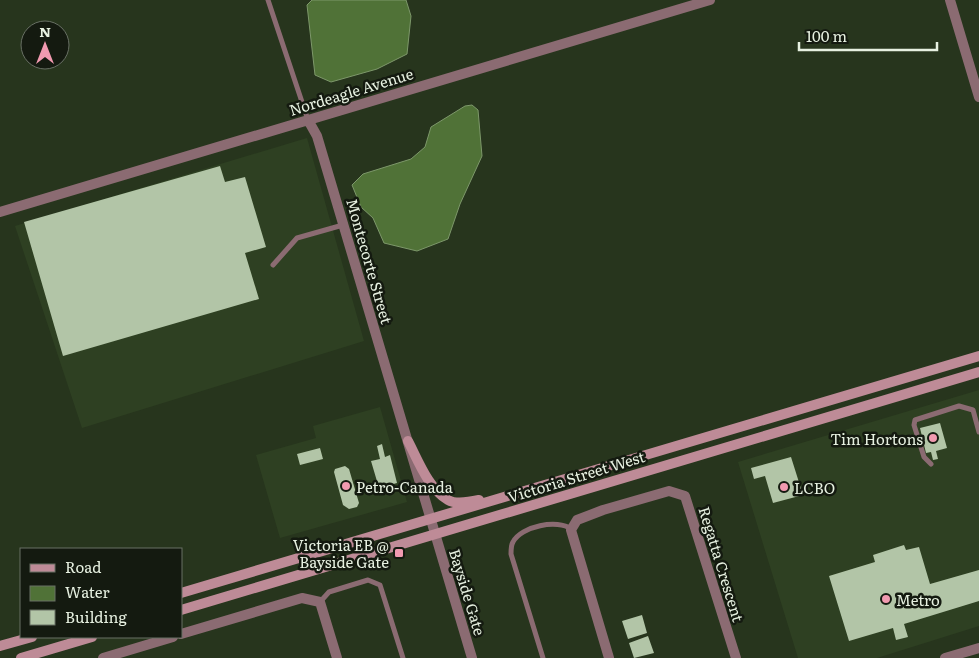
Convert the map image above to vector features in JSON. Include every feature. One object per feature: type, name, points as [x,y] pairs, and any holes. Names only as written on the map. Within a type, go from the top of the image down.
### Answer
[{"type":"main road","name":"Victoria Street West","points":[[182,593],[979,356]]},
{"type":"main road","name":"Victoria Street West","points":[[182,610],[979,372]]},
{"type":"main road","points":[[408,441],[431,484],[448,500],[465,502],[522,493]]},
{"type":"main road","points":[[0,646],[28,638]]},
{"type":"main road","points":[[21,658],[89,638]]},
{"type":"main road","points":[[0,641],[20,640]]},
{"type":"street","name":"Nordeagle Avenue","points":[[0,212],[710,0]]},
{"type":"street","points":[[950,0],[979,97]]},
{"type":"street","name":"Montecorte Street","points":[[308,120],[317,136],[435,534]]},
{"type":"street","name":"Regatta Crescent","points":[[571,530],[577,520],[602,510],[668,491],[685,496],[736,658]]},
{"type":"street","points":[[571,530],[609,658]]},
{"type":"street","name":"Bayside Gate","points":[[435,534],[472,658]]},
{"type":"street","points":[[182,634],[302,598],[320,602],[337,658]]},
{"type":"street","points":[[103,658],[170,638]]},
{"type":"street","points":[[945,658],[979,648]]},
{"type":"lane","name":"Montecorte Street","points":[[268,0],[308,120]]},
{"type":"lane","points":[[273,265],[297,238],[344,225]]},
{"type":"lane","points":[[931,464],[924,456],[914,424],[915,420],[959,406],[965,406],[973,410],[979,432]]},
{"type":"lane","points":[[543,658],[512,554],[512,544],[517,536],[528,530],[552,524],[564,524],[571,530]]},
{"type":"lane","points":[[320,602],[329,592],[368,580],[380,585],[403,658]]},
{"type":"shaded area","points":[[307,138],[364,341],[82,428],[15,226]]},
{"type":"shaded area","points":[[979,390],[979,626],[877,658],[798,658],[738,462]]},
{"type":"shaded area","points":[[380,407],[407,502],[280,538],[256,455],[316,438],[313,426]]},
{"type":"water","points":[[312,0],[406,0],[411,16],[407,54],[377,69],[331,82],[315,75],[307,5]]},
{"type":"water","points":[[472,105],[478,110],[482,156],[460,204],[448,239],[417,251],[384,243],[373,218],[361,207],[352,185],[363,174],[411,159],[425,147],[431,127],[465,106]]},
{"type":"building","points":[[220,166],[225,182],[245,177],[266,247],[245,253],[259,299],[63,356],[24,222]]},
{"type":"building","name":"Tim Hortons","points":[[940,423],[947,448],[936,451],[938,459],[933,460],[931,452],[926,453],[920,428]]},
{"type":"building","points":[[382,444],[385,457],[390,455],[397,483],[379,488],[371,461],[380,459],[377,446]]},
{"type":"building","points":[[320,448],[323,459],[300,465],[297,454]]},
{"type":"building","name":"LCBO","points":[[791,457],[803,495],[773,503],[765,476],[754,479],[751,468]]},
{"type":"building","points":[[345,466],[349,469],[359,503],[357,507],[349,509],[343,505],[334,472],[335,469]]},
{"type":"building","name":"Metro","points":[[904,545],[906,550],[919,547],[930,584],[979,570],[979,601],[904,624],[908,637],[896,640],[893,628],[849,641],[829,576],[875,562],[873,555]]},
{"type":"building","points":[[642,615],[647,633],[628,639],[622,621]]},
{"type":"building","points":[[648,636],[654,653],[634,658],[629,643]]},
{"type":"place","name":"Tim Hortons","points":[[933,438]]},
{"type":"place","name":"Petro-Canada","points":[[346,486]]},
{"type":"place","name":"LCBO","points":[[784,487]]},
{"type":"place","name":"Victoria EB @ Bayside Gate","points":[[399,553]]},
{"type":"place","name":"Metro","points":[[886,599]]}]
